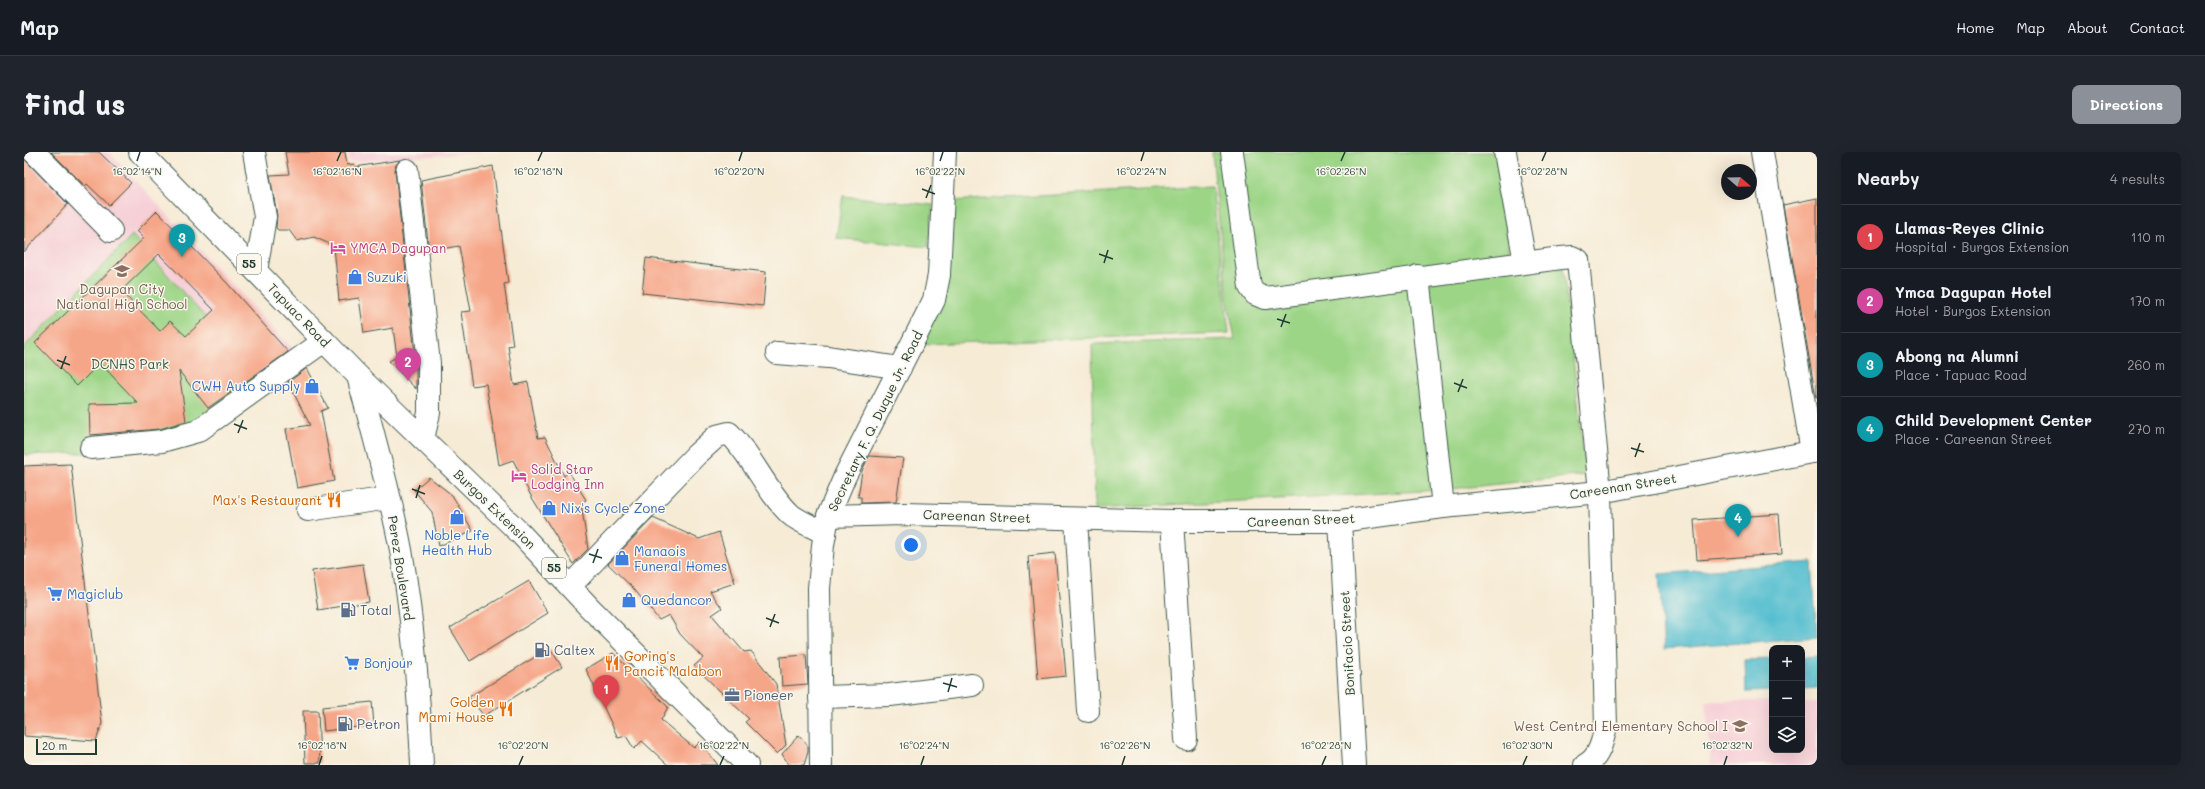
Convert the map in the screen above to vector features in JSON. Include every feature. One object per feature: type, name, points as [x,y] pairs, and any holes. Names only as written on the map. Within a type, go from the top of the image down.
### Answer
[{"type":"street","points":[[34,152],[111,231]]},
{"type":"street","name":"Tapuac Road","points":[[140,152],[357,375]]},
{"type":"street","points":[[254,152],[264,217],[256,271]]},
{"type":"street","name":"Secretary F. Q. Duque Jr. Road","points":[[821,765],[819,588],[827,524],[845,476],[934,300],[940,275],[945,152]]},
{"type":"street","points":[[1232,152],[1250,287],[1255,294],[1265,298],[1525,262],[1572,257],[1578,260],[1600,492],[1606,726],[1602,744],[1591,762],[1585,765]]},
{"type":"street","points":[[1505,152],[1525,262]]},
{"type":"street","points":[[1762,152],[1814,452]]},
{"type":"street","points":[[408,170],[429,363],[429,413],[423,439]]},
{"type":"street","points":[[1418,276],[1443,507]]},
{"type":"street","points":[[91,448],[162,441],[198,431],[324,340]]},
{"type":"street","points":[[777,353],[828,357],[900,368]]},
{"type":"street","name":"Burgos Extension","points":[[357,375],[520,533],[570,586],[747,765]]},
{"type":"street","name":"Perez Boulevard","points":[[357,375],[389,498],[401,551],[420,712],[422,765]]},
{"type":"street","points":[[570,586],[696,455],[717,436],[729,433],[743,447],[779,501],[791,515],[827,524]]},
{"type":"street","name":"Careenan Street","points":[[827,524],[904,514],[1172,522],[1340,521],[1443,507],[1600,492],[1814,452]]},
{"type":"street","points":[[308,510],[389,498]]},
{"type":"street","points":[[1076,519],[1088,711]]},
{"type":"street","name":"Bonifacio Street","points":[[1340,521],[1354,765]]},
{"type":"street","points":[[1172,522],[1186,738]]},
{"type":"street","points":[[820,697],[890,695],[972,685]]},
{"type":"shaded area","name":"Dagupan City National High School","points":[[24,152],[109,152],[294,350],[173,450],[24,452]]},
{"type":"shaded area","points":[[348,152],[486,152],[349,162]]},
{"type":"shaded area","name":"West Central Elementary School I","points":[[1706,701],[1769,701],[1769,753],[1805,753],[1805,702],[1817,702],[1817,765],[1711,765]]},
{"type":"green space","points":[[1212,152],[1497,152],[1511,262],[1562,258],[1586,475],[1441,490],[1095,509],[1092,344],[1235,339],[1227,299]]},
{"type":"green space","points":[[1212,186],[1229,333],[924,344],[944,276],[950,201]]},
{"type":"green space","points":[[843,196],[933,205],[928,247],[836,238]]},
{"type":"green space","name":"DCNHS Park","points":[[132,235],[257,375],[248,386],[173,450],[24,455],[24,347]]},
{"type":"water","points":[[1812,562],[1817,637],[1664,649],[1659,574]]},
{"type":"water","points":[[1817,656],[1817,688],[1805,689],[1805,657]]},
{"type":"water","points":[[1769,659],[1769,691],[1746,692],[1745,660]]},
{"type":"building","points":[[51,152],[99,152],[131,183],[109,205],[87,184],[85,186]]},
{"type":"building","points":[[285,152],[345,152],[347,165],[354,164],[355,167],[400,160],[396,165],[395,171],[416,364],[416,389],[389,361],[397,357],[393,328],[364,333],[359,298],[339,301],[334,246],[314,237],[297,241],[289,230],[278,230],[276,228],[277,215],[270,175],[289,174]]},
{"type":"building","points":[[24,159],[68,204],[24,252]]},
{"type":"building","points":[[493,166],[508,283],[504,284],[513,345],[508,346],[514,385],[528,382],[538,438],[545,437],[564,476],[569,472],[586,500],[581,503],[588,549],[573,564],[531,496],[513,460],[499,465],[486,384],[472,386],[461,312],[471,311],[459,246],[429,251],[421,180]]},
{"type":"building","points":[[1817,198],[1817,398],[1816,398],[1783,205]]},
{"type":"building","points":[[157,211],[227,283],[288,352],[208,408],[179,371],[186,421],[160,429],[90,435],[89,404],[138,403],[100,363],[77,386],[35,343],[144,238],[137,231]],"holes":[[[159,254],[214,310],[186,336],[170,321],[160,331],[121,291]]]},
{"type":"building","points":[[646,258],[766,272],[763,306],[642,293]]},
{"type":"building","points":[[307,368],[328,408],[321,411],[334,481],[297,488],[286,429],[310,425],[288,382]]},
{"type":"building","points":[[869,456],[903,458],[896,502],[861,503],[861,497],[858,497],[862,471]]},
{"type":"building","name":"Magiclub","points":[[71,464],[102,723],[96,741],[24,736],[24,466]]},
{"type":"building","points":[[429,477],[452,495],[473,531],[439,546],[432,512],[414,490]]},
{"type":"building","points":[[1779,514],[1782,554],[1697,560],[1694,520]]},
{"type":"building","points":[[653,518],[699,539],[719,532],[735,583],[710,591],[722,608],[712,615],[744,652],[751,651],[776,684],[786,745],[777,754],[745,722],[749,719],[694,666],[703,658],[680,634],[669,615],[659,620],[634,589],[608,564]]},
{"type":"building","points":[[1055,553],[1066,676],[1038,679],[1028,556]]},
{"type":"building","points":[[363,564],[369,602],[318,610],[312,571]]},
{"type":"building","points":[[529,581],[548,613],[470,661],[450,628]]},
{"type":"building","points":[[550,648],[562,667],[484,716],[469,697]]},
{"type":"building","points":[[613,653],[668,707],[661,720],[694,748],[700,742],[718,765],[668,765],[642,741],[634,749],[626,736],[618,738],[586,669]]},
{"type":"building","points":[[806,655],[808,684],[782,686],[780,657]]},
{"type":"building","points":[[372,702],[374,725],[324,731],[322,707]]},
{"type":"building","points":[[303,711],[318,711],[320,763],[305,763]]},
{"type":"building","points":[[799,735],[808,746],[808,752],[804,765],[789,765],[782,754]]},
{"type":"place","name":"YMCA Dagupan","points":[[338,248]]},
{"type":"place","name":"Abong na Alumni","points":[[182,257]]},
{"type":"place","name":"Dagupan City National High School","points":[[122,271]]},
{"type":"place","name":"Suzuki","points":[[355,277]]},
{"type":"place","name":"Ymca Dagupan Hotel","points":[[408,381]]},
{"type":"place","name":"CWH Auto Supply","points":[[312,386]]},
{"type":"place","name":"Solid Star Lodging Inn","points":[[519,476]]},
{"type":"place","name":"Max's Restaurant","points":[[334,500]]},
{"type":"place","name":"Nix's Cycle Zone","points":[[549,508]]},
{"type":"place","name":"Noble Life Health Hub","points":[[457,517]]},
{"type":"place","name":"Child Development Center","points":[[1738,537]]},
{"type":"place","name":"Manaois Funeral Homes","points":[[622,558]]},
{"type":"place","name":"Magiclub","points":[[55,594]]},
{"type":"place","name":"Quedancor","points":[[629,600]]},
{"type":"place","name":"Total","points":[[348,610]]},
{"type":"place","name":"Caltex","points":[[542,650]]},
{"type":"place","name":"Bonjour","points":[[352,663]]},
{"type":"place","name":"Goring's Pancit Malabon","points":[[612,663]]},
{"type":"place","name":"Pioneer","points":[[732,695]]},
{"type":"place","name":"Llamas-Reyes Clinic","points":[[606,708]]},
{"type":"place","name":"Golden Mami House","points":[[506,709]]},
{"type":"place","name":"Petron","points":[[345,724]]},
{"type":"place","name":"West Central Elementary School I","points":[[1740,726]]}]
